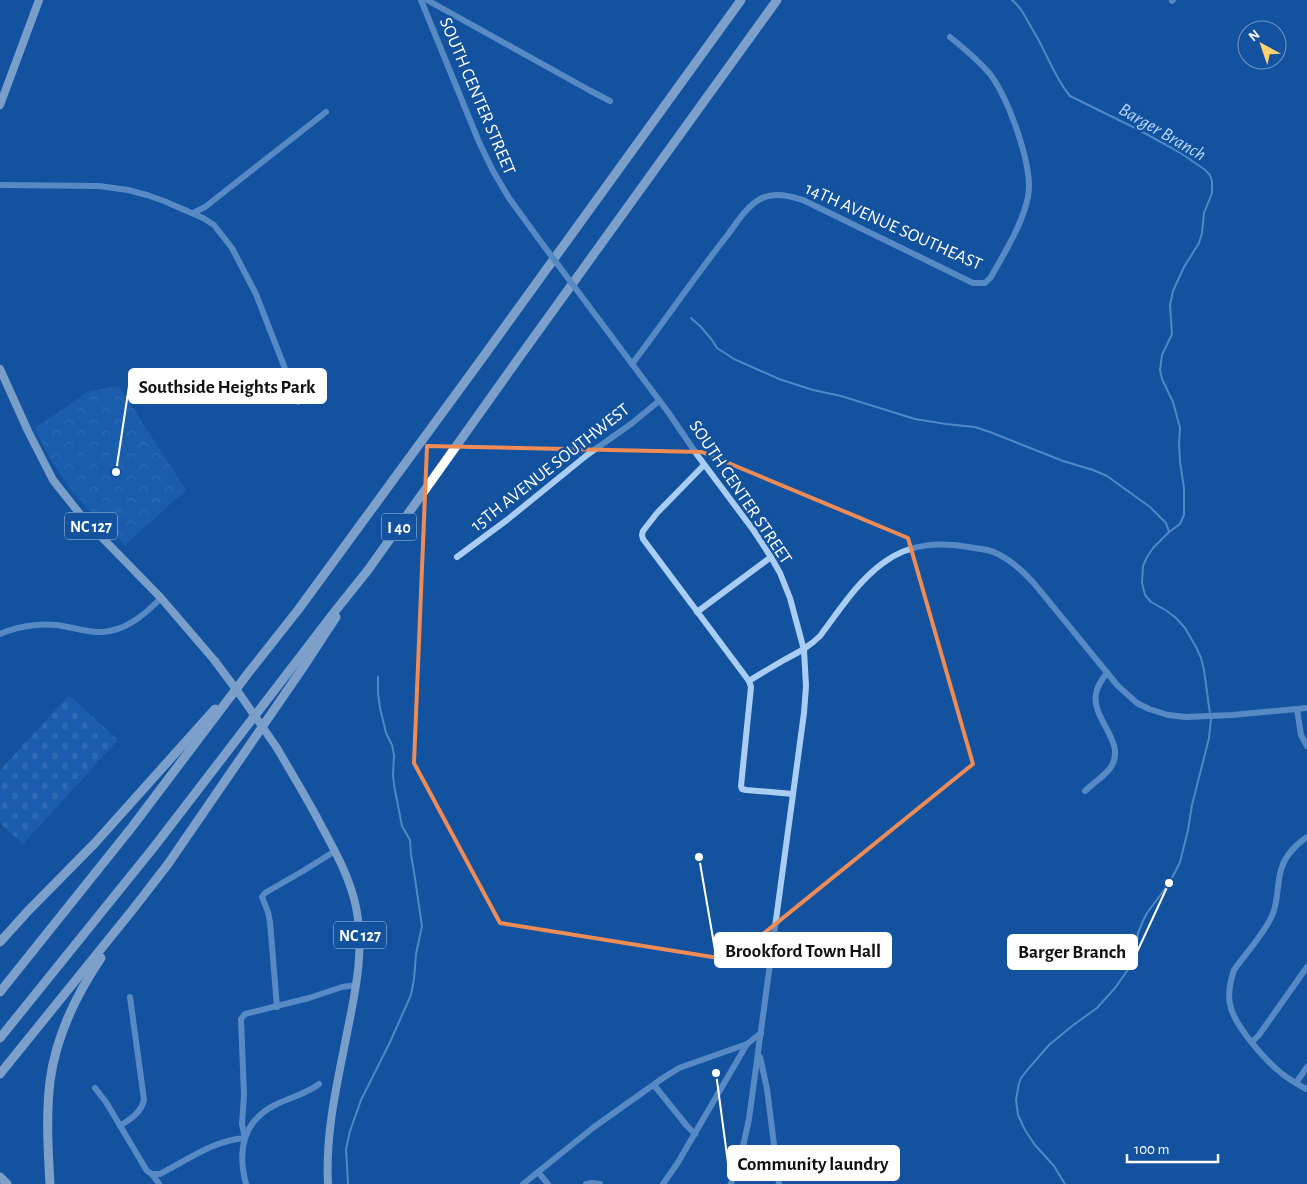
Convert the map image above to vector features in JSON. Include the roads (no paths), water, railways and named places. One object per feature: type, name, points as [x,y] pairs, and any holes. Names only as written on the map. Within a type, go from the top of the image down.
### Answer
[{"type":"highway","name":"I 40","points":[[0,992],[138,819],[298,610],[741,0]]},
{"type":"highway","name":"I 40","points":[[0,1038],[148,855],[353,589],[778,0]]},
{"type":"highway","points":[[0,1074],[134,908],[196,825],[337,617],[353,589]]},
{"type":"highway","points":[[0,942],[42,896],[95,843],[249,672]]},
{"type":"highway","points":[[0,933],[42,896]]},
{"type":"highway","points":[[50,1184],[48,1102],[53,1063],[60,1037],[80,991],[134,908]]},
{"type":"highway","points":[[0,1177],[7,1184]]},
{"type":"main road","points":[[0,105],[38,0]]},
{"type":"main road","name":"NC 127","points":[[0,369],[53,480],[83,518],[161,598],[215,661],[277,748],[343,866],[353,894],[358,922],[360,953],[356,985],[332,1108],[327,1154],[328,1184]]},
{"type":"street","name":"SOUTH CENTER STREET","points":[[421,0],[478,142],[492,171],[509,198],[660,401],[771,557],[790,598],[804,650],[805,700],[759,1052],[746,1133],[738,1166],[731,1184]]},
{"type":"street","points":[[427,0],[610,101]]},
{"type":"street","name":"14TH AVENUE SOUTHEAST","points":[[632,364],[744,214],[753,204],[771,195],[786,195],[803,200],[973,283],[985,283],[991,277],[1023,215],[1028,194],[1028,178],[1020,143],[999,88],[981,64],[950,37]]},
{"type":"street","points":[[193,213],[205,207],[326,112]]},
{"type":"street","points":[[0,185],[108,187],[147,195],[193,213],[214,225],[228,241],[262,305],[280,358],[298,402]]},
{"type":"street","name":"15TH AVENUE SOUTHWEST","points":[[457,557],[507,520],[587,455],[660,401]]},
{"type":"street","points":[[704,465],[669,500],[643,531],[643,539],[749,681],[751,687],[742,789],[794,794]]},
{"type":"street","points":[[749,681],[804,650],[820,636],[861,583],[883,563],[898,554],[920,546],[954,544],[988,550],[999,554],[1020,569],[1032,580],[1106,673],[1137,703],[1168,715],[1194,717],[1307,708]]},
{"type":"street","points":[[697,612],[771,557]]},
{"type":"street","points":[[0,634],[25,626],[41,625],[68,626],[88,631],[111,631],[136,620],[161,598]]},
{"type":"street","points":[[1085,791],[1106,773],[1114,758],[1113,743],[1099,717],[1095,705],[1096,690],[1106,673]]},
{"type":"street","points":[[1297,709],[1301,735],[1307,746]]},
{"type":"street","points":[[1306,1089],[1279,1072],[1252,1042],[1241,1028],[1231,1009],[1229,998],[1230,980],[1234,970],[1272,916],[1278,897],[1280,873],[1284,863],[1294,847],[1307,837]]},
{"type":"street","points":[[277,1006],[270,922],[262,897],[264,893],[335,851]]},
{"type":"street","points":[[1252,1042],[1259,1035],[1307,967]]},
{"type":"street","points":[[245,1138],[242,1124],[244,1095],[242,1017],[245,1014],[342,987],[356,985]]},
{"type":"street","points":[[120,1126],[140,1111],[144,1100],[130,998]]},
{"type":"street","points":[[523,1184],[594,1127],[679,1068],[747,1044],[761,1033]]},
{"type":"street","points":[[663,1184],[695,1134],[747,1044]]},
{"type":"street","points":[[759,1052],[779,1184]]},
{"type":"street","points":[[1296,1083],[1307,1067]]},
{"type":"street","points":[[246,1184],[242,1161],[245,1138],[250,1126],[261,1113],[309,1091],[319,1084]]},
{"type":"street","points":[[654,1085],[695,1134]]},
{"type":"street","points":[[95,1088],[106,1102],[147,1170],[159,1184]]},
{"type":"street","points":[[152,1174],[160,1174],[216,1145],[234,1139],[245,1138]]},
{"type":"street","points":[[538,1172],[548,1184]]},
{"type":"street","points":[[586,1184],[600,1184]]},
{"type":"waterway","name":"Barger Branch","points":[[1012,0],[1024,15],[1039,40],[1059,81],[1070,96],[1179,152],[1204,169],[1210,175],[1212,181],[1212,193],[1204,213],[1199,243],[1184,267],[1173,291],[1170,305],[1172,334],[1162,355],[1160,370],[1162,379],[1173,402],[1180,428],[1179,443],[1184,488],[1184,515],[1180,524],[1169,532],[1147,557],[1143,566],[1142,583],[1145,595],[1151,602],[1176,618],[1185,628],[1196,647],[1204,670],[1210,714]]},
{"type":"waterway","points":[[691,318],[701,327],[717,348],[734,359],[779,379],[915,419],[975,427],[1107,476],[1150,507],[1166,523],[1169,532]]},
{"type":"waterway","points":[[348,1184],[346,1149],[350,1131],[361,1100],[411,995],[416,954],[422,926],[410,840],[402,826],[394,785],[394,755],[380,708],[378,677]]},
{"type":"waterway","name":"Barger Branch","points":[[1065,1184],[1054,1166],[1035,1145],[1018,1115],[1016,1100],[1019,1083],[1021,1078],[1049,1045],[1097,1008],[1127,971],[1135,953],[1138,933],[1143,921],[1170,882],[1180,862],[1209,738],[1211,719]]},
{"type":"place","name":"Southside Heights Park","points":[[116,472]]},
{"type":"place","name":"Brookford Town Hall","points":[[699,857]]},
{"type":"place","name":"Barger Branch","points":[[1169,883]]},
{"type":"place","name":"Community laundry","points":[[716,1073]]}]
